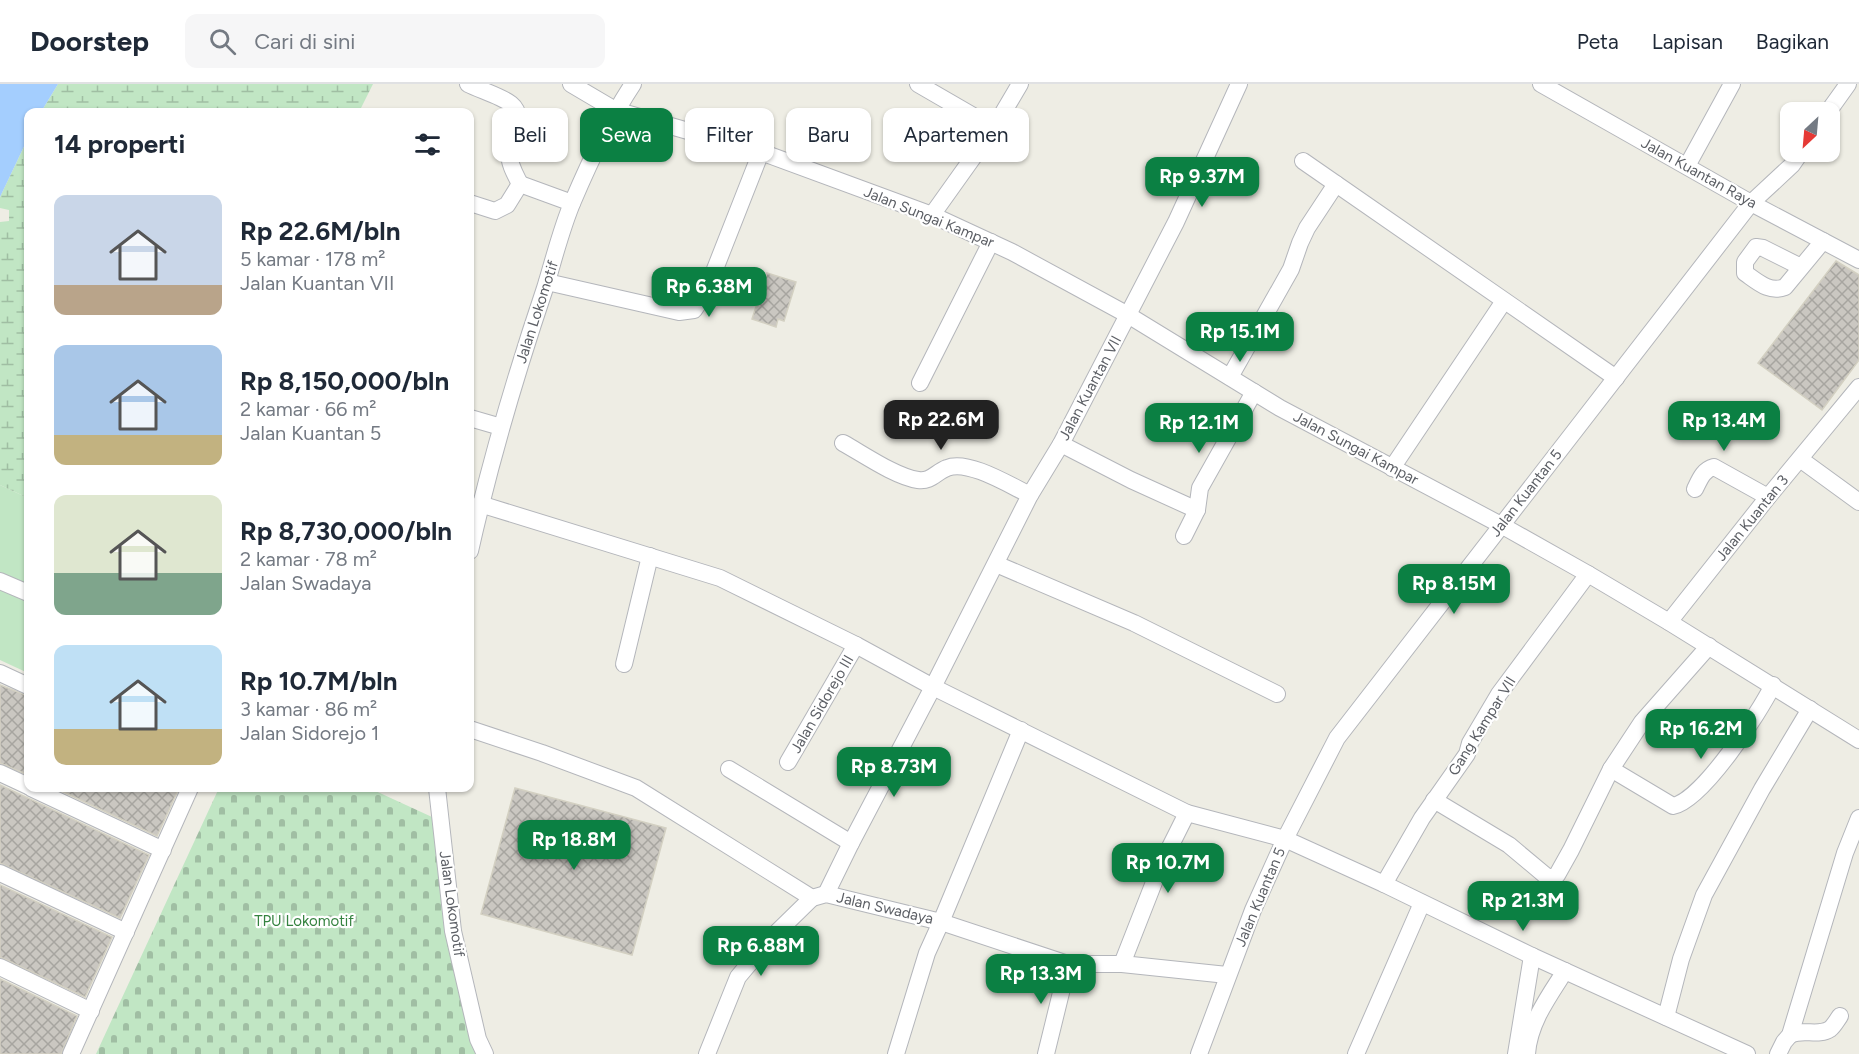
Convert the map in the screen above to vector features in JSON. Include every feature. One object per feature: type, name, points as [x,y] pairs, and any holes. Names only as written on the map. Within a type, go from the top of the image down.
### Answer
[{"type":"street","points":[[468,84],[510,103],[516,110],[518,118],[509,146],[509,156],[520,184],[572,203]]},
{"type":"street","name":"Jalan Sungai Kampar","points":[[571,84],[612,108]]},
{"type":"street","name":"Jalan Lokomotif","points":[[616,108],[633,84]]},
{"type":"street","points":[[918,84],[959,108]]},
{"type":"street","points":[[1006,108],[1020,84]]},
{"type":"street","name":"Jalan Kuantan VII","points":[[819,896],[850,843],[933,687],[1030,495],[1061,444],[1128,315],[1176,222],[1239,84]]},
{"type":"street","name":"Jalan Kuantan Raya","points":[[1541,84],[1751,203],[1859,260]]},
{"type":"street","points":[[1687,166],[1732,84]]},
{"type":"street","points":[[1835,102],[1848,84]]},
{"type":"street","name":"Jalan Sungai Kampar","points":[[774,157],[932,215],[991,242],[1128,315],[1280,408],[1501,525],[1588,574],[1709,646],[1859,740]]},
{"type":"street","points":[[1303,161],[1616,378]]},
{"type":"street","name":"Jalan Lokomotif","points":[[474,532],[501,427],[572,203],[591,162]]},
{"type":"street","points":[[547,282],[679,312],[694,310],[706,292],[757,162]]},
{"type":"street","points":[[932,215],[970,162]]},
{"type":"street","name":"Jalan Kuantan 5","points":[[1199,1054],[1253,910],[1286,839],[1342,732],[1751,203],[1793,162]]},
{"type":"street","points":[[474,203],[495,211],[507,205],[520,184]]},
{"type":"street","points":[[1230,377],[1291,269],[1299,243],[1307,228],[1336,184]]},
{"type":"street","points":[[1801,267],[1823,241]]},
{"type":"street","points":[[920,383],[991,242]]},
{"type":"street","points":[[1392,468],[1504,301]]},
{"type":"street","name":"Jalan Kuantan 3","points":[[1669,622],[1859,387]]},
{"type":"street","points":[[1184,536],[1197,510],[1200,488],[1254,392]]},
{"type":"street","points":[[474,419],[501,427]]},
{"type":"street","points":[[843,443],[901,475],[919,481],[930,480],[946,468],[955,466],[988,475],[1030,495]]},
{"type":"street","points":[[1061,444],[1131,480],[1197,510]]},
{"type":"street","points":[[1800,459],[1859,502]]},
{"type":"street","points":[[1695,489],[1703,473],[1714,466],[1768,497]]},
{"type":"street","points":[[480,504],[720,578],[1187,813],[1286,839],[1532,956],[1747,1054]]},
{"type":"street","points":[[624,664],[650,556]]},
{"type":"street","points":[[996,564],[1134,623],[1276,694]]},
{"type":"street","name":"Gang Kampar VII","points":[[1384,884],[1422,818],[1467,754],[1470,743],[1499,693],[1588,574]]},
{"type":"street","points":[[0,581],[24,590]]},
{"type":"street","name":"Jalan Sidorejo III","points":[[788,762],[856,645]]},
{"type":"street","points":[[1434,800],[1509,845],[1546,876],[1553,878],[1557,875],[1571,849],[1611,770],[1642,722],[1709,646]]},
{"type":"street","points":[[0,673],[24,684]]},
{"type":"street","points":[[1611,770],[1673,806],[1681,804],[1724,760],[1762,707],[1773,686]]},
{"type":"street","points":[[1666,1017],[1681,959],[1704,895],[1762,789],[1810,708]]},
{"type":"street","name":"Jalan Swadaya","points":[[474,730],[636,788],[819,896],[941,922],[1068,964],[1122,964],[1227,975]]},
{"type":"street","points":[[896,1054],[927,953],[1021,730]]},
{"type":"street","points":[[729,769],[850,843]]},
{"type":"street","points":[[0,773],[24,784]]},
{"type":"street","points":[[41,792],[163,850]]},
{"type":"street","points":[[71,1054],[188,792]]},
{"type":"street","name":"Jalan Lokomotif","points":[[437,792],[453,931],[478,1039],[485,1054]]},
{"type":"street","points":[[1122,964],[1160,867],[1187,813]]},
{"type":"street","points":[[1790,1035],[1845,853],[1859,818]]},
{"type":"street","points":[[0,873],[126,932]]},
{"type":"street","points":[[707,1054],[738,977],[769,940],[819,896]]},
{"type":"street","points":[[1356,1054],[1422,903]]},
{"type":"street","points":[[1516,1054],[1532,956]]},
{"type":"street","points":[[1046,1054],[1068,964]]},
{"type":"street","points":[[0,967],[91,1011]]},
{"type":"street","points":[[1527,1054],[1527,1044],[1533,1025],[1565,971]]},
{"type":"street","points":[[1779,1054],[1790,1035],[1798,1031],[1820,1032],[1831,1029],[1840,1016]]},
{"type":"green space","points":[[58,84],[373,84],[361,108],[43,108]]},
{"type":"green space","points":[[24,146],[24,496],[0,485],[0,222],[9,221],[9,210],[0,208],[0,197]]},
{"type":"green space","points":[[0,485],[24,496],[24,671],[0,660]]},
{"type":"green space","name":"TPU Lokomotif","points":[[217,792],[378,792],[432,817],[449,931],[478,1054],[96,1054]]},
{"type":"water","points":[[0,84],[58,84],[43,108],[24,108],[24,146],[0,197]]},
{"type":"building","points":[[1836,261],[1859,275],[1859,360],[1822,410],[1758,363]]},
{"type":"building","points":[[767,273],[796,282],[784,321],[778,319],[776,327],[752,319]]},
{"type":"building","points":[[0,685],[24,694],[24,773],[0,763]]},
{"type":"building","points":[[0,785],[149,855],[120,918],[0,863]]},
{"type":"building","points":[[515,788],[666,828],[632,955],[481,914]]},
{"type":"building","points":[[64,792],[177,792],[157,836]]},
{"type":"building","points":[[0,885],[112,937],[85,997],[0,957]]},
{"type":"building","points":[[0,979],[77,1016],[61,1054],[0,1054]]}]
